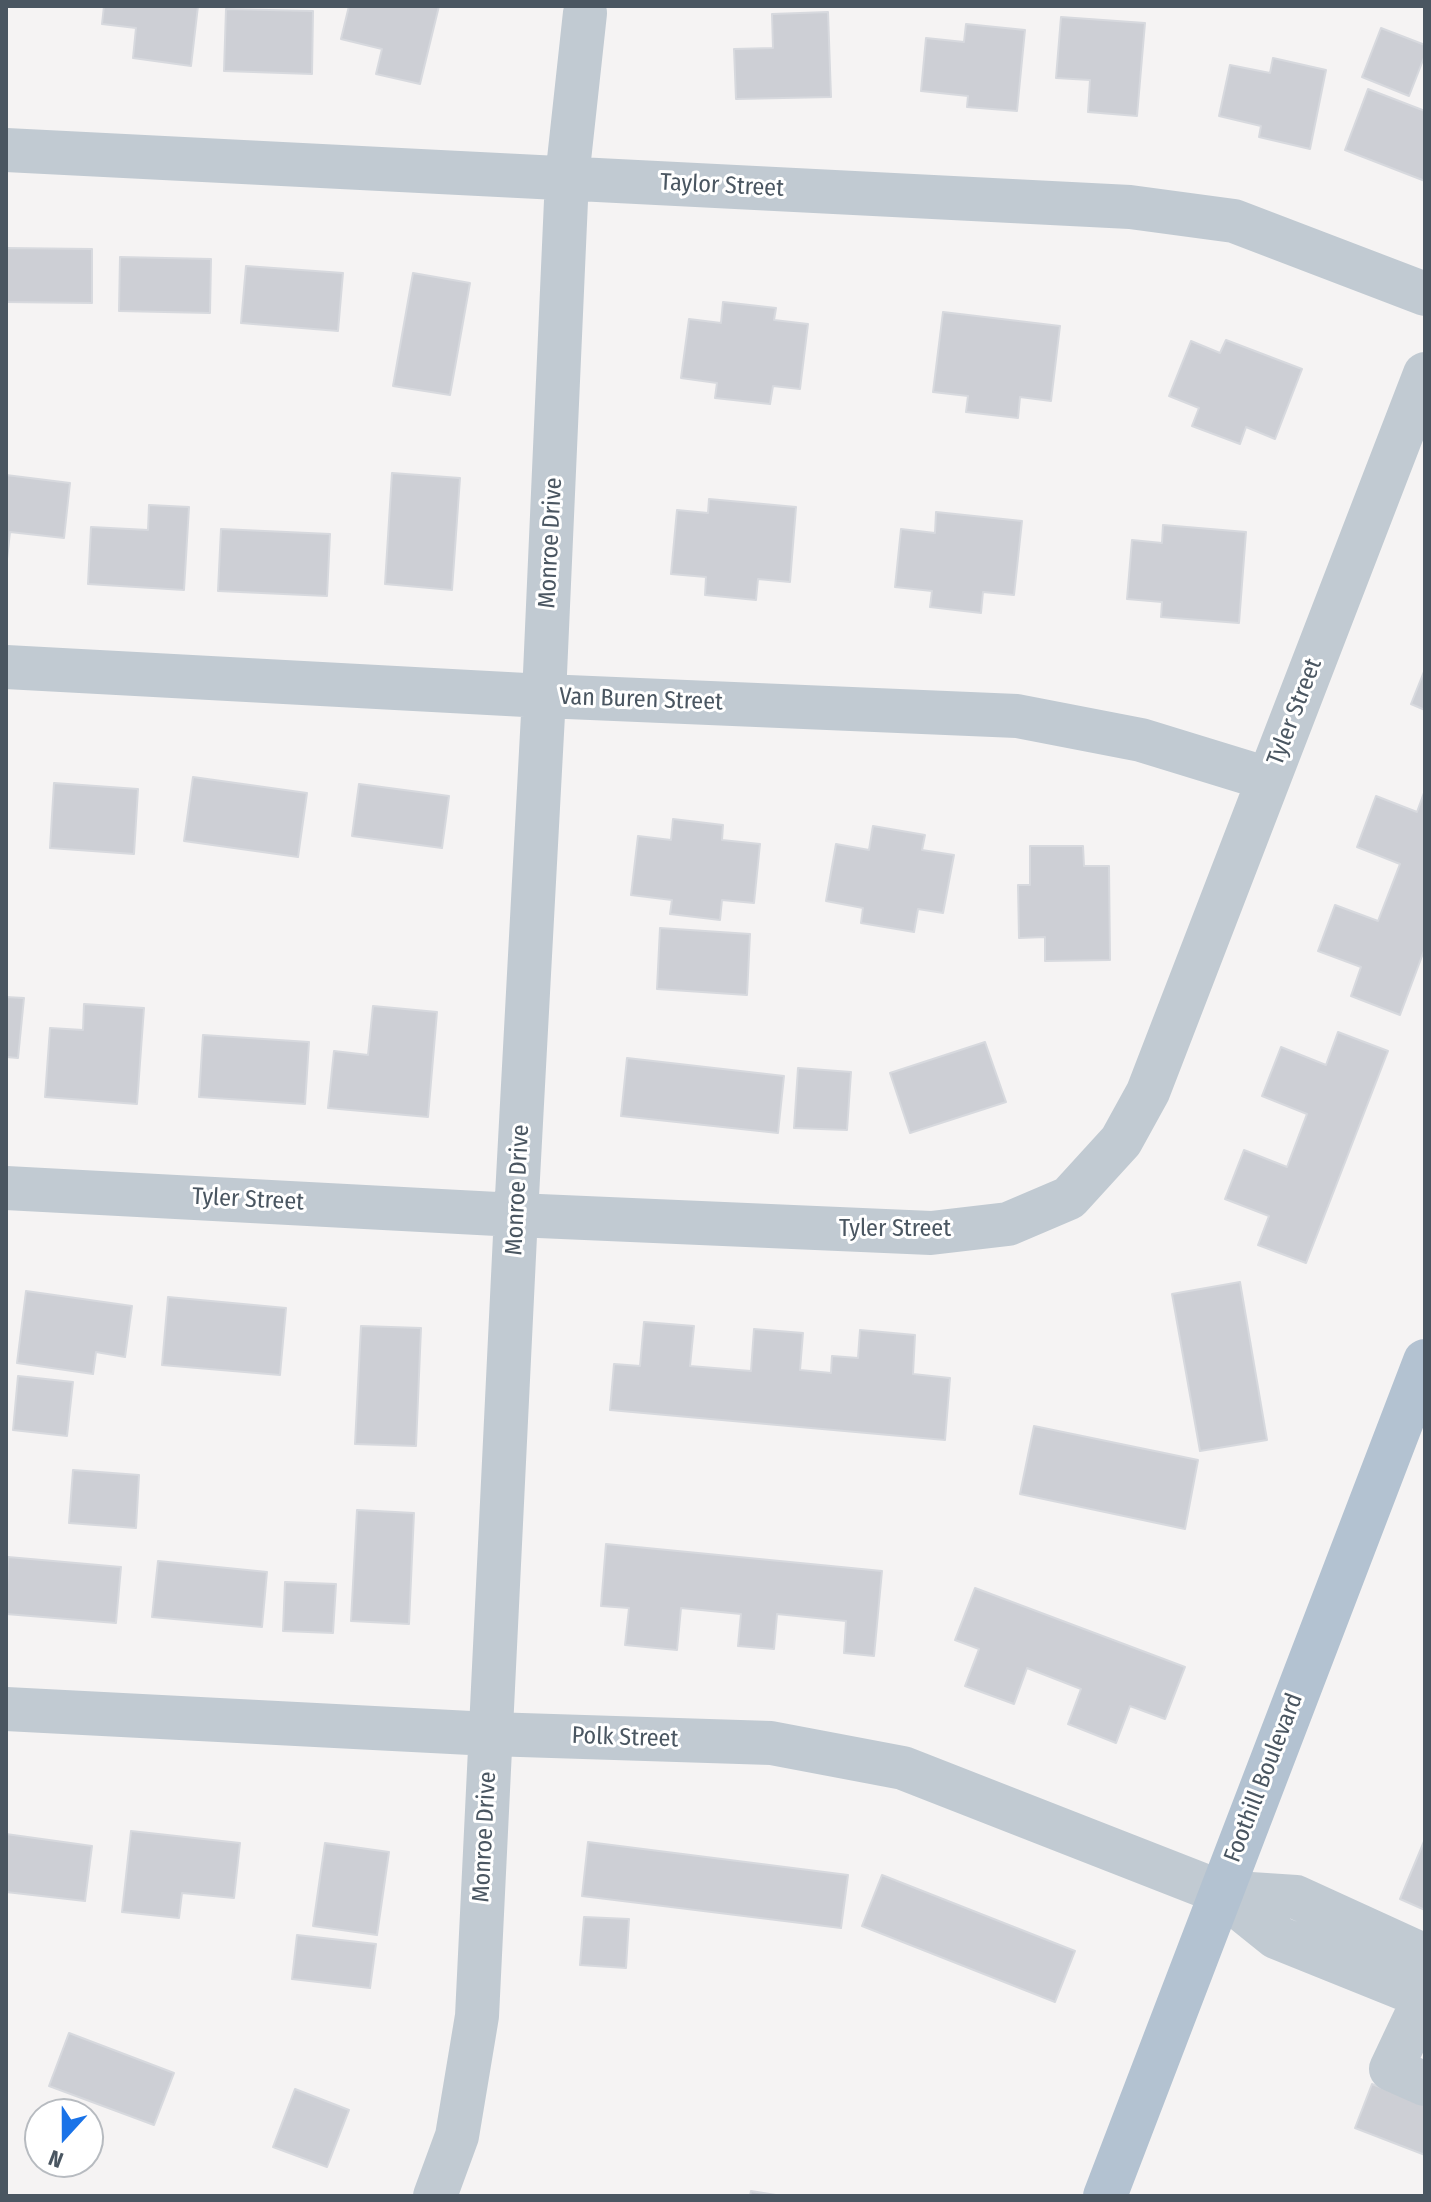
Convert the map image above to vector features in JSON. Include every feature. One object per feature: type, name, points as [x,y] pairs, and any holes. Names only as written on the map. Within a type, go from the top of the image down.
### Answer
[{"type":"main road","name":"Foothill Boulevard","points":[[1105,2196],[1425,1361]]},
{"type":"street","name":"Monroe Drive","points":[[435,2196],[457,2136],[477,2016],[567,178],[585,13]]},
{"type":"street","name":"Taylor Street","points":[[6,150],[1130,207],[1234,221],[1425,294]]},
{"type":"street","name":"Tyler Street","points":[[6,1188],[931,1233],[1008,1224],[1069,1198],[1121,1141],[1148,1092],[1425,374]]},
{"type":"street","name":"Van Buren Street","points":[[6,667],[544,696],[1017,716],[1141,740],[1268,779]]},
{"type":"street","name":"Polk Street","points":[[6,1709],[490,1734],[771,1743],[903,1768],[1220,1892]]},
{"type":"street","points":[[1220,1892],[1296,1897],[1425,1956]]},
{"type":"street","points":[[1220,1892],[1276,1937],[1425,1997],[1391,2069],[1425,2084]]},
{"type":"building","points":[[104,6],[198,6],[191,66],[133,58],[136,28],[102,24]]},
{"type":"building","points":[[349,6],[439,6],[420,84],[376,74],[382,49],[341,39]]},
{"type":"building","points":[[226,9],[313,11],[312,74],[224,71]]},
{"type":"building","points":[[828,12],[831,97],[736,99],[734,49],[773,48],[772,14]]},
{"type":"building","points":[[1061,17],[1145,23],[1137,116],[1088,112],[1090,80],[1056,78]]},
{"type":"building","points":[[966,24],[1025,30],[1017,111],[967,107],[968,96],[921,91],[926,38],[964,42]]},
{"type":"building","points":[[1381,28],[1425,45],[1425,55],[1409,96],[1362,77]]},
{"type":"building","points":[[1273,58],[1326,70],[1310,149],[1259,137],[1261,126],[1219,116],[1230,65],[1270,73]]},
{"type":"building","points":[[1368,89],[1425,111],[1425,181],[1345,150]]},
{"type":"building","points":[[6,248],[92,249],[92,303],[6,302]]},
{"type":"building","points":[[120,257],[211,259],[210,313],[119,311]]},
{"type":"building","points":[[246,266],[343,273],[338,331],[241,323]]},
{"type":"building","points":[[413,273],[470,283],[450,395],[393,386]]},
{"type":"building","points":[[723,302],[776,308],[774,320],[808,324],[800,389],[773,386],[770,404],[715,398],[717,383],[681,378],[689,319],[721,323]]},
{"type":"building","points":[[943,312],[1060,326],[1051,401],[1020,397],[1018,418],[966,412],[968,396],[933,392]]},
{"type":"building","points":[[1226,340],[1302,369],[1275,439],[1246,427],[1240,444],[1192,426],[1199,408],[1169,396],[1191,341],[1220,353]]},
{"type":"building","points":[[392,473],[460,478],[452,590],[385,584]]},
{"type":"building","points":[[6,475],[70,483],[64,538],[10,532],[6,568]]},
{"type":"building","points":[[709,499],[796,507],[790,582],[758,579],[756,600],[705,595],[706,577],[671,574],[677,510],[708,513]]},
{"type":"building","points":[[149,505],[189,507],[184,590],[88,584],[91,527],[148,530]]},
{"type":"building","points":[[936,512],[1022,521],[1014,595],[983,592],[981,613],[930,607],[932,591],[895,587],[901,529],[935,533]]},
{"type":"building","points":[[1163,525],[1246,532],[1239,623],[1161,617],[1162,602],[1127,599],[1132,540],[1162,543]]},
{"type":"building","points":[[221,529],[330,534],[327,596],[218,591]]},
{"type":"building","points":[[1425,669],[1425,710],[1411,704]]},
{"type":"building","points":[[193,777],[307,793],[298,857],[184,841]]},
{"type":"building","points":[[54,783],[138,789],[134,854],[50,848]]},
{"type":"building","points":[[359,784],[449,796],[442,848],[352,836]]},
{"type":"building","points":[[1425,790],[1425,948],[1400,1015],[1351,996],[1361,967],[1318,951],[1335,905],[1378,921],[1400,864],[1357,847],[1376,796],[1417,812]]},
{"type":"building","points":[[673,819],[723,825],[722,840],[760,844],[754,903],[722,900],[720,920],[670,914],[672,900],[631,895],[638,836],[671,840]]},
{"type":"building","points":[[873,826],[925,835],[922,850],[954,855],[943,913],[918,909],[914,932],[861,923],[863,908],[826,901],[836,844],[869,850]]},
{"type":"building","points":[[1030,846],[1083,846],[1084,866],[1109,866],[1110,960],[1045,961],[1045,937],[1019,938],[1018,885],[1030,885]]},
{"type":"building","points":[[660,928],[750,934],[747,995],[657,989]]},
{"type":"building","points":[[6,997],[24,998],[18,1058],[6,1057]]},
{"type":"building","points":[[84,1004],[144,1008],[137,1104],[45,1097],[50,1028],[83,1030]]},
{"type":"building","points":[[373,1006],[437,1012],[428,1117],[328,1108],[334,1051],[368,1055]]},
{"type":"building","points":[[1338,1032],[1388,1051],[1306,1263],[1258,1245],[1269,1216],[1225,1199],[1244,1150],[1287,1167],[1307,1114],[1262,1096],[1281,1047],[1326,1065]]},
{"type":"building","points":[[203,1035],[309,1042],[305,1104],[199,1097]]},
{"type":"building","points":[[985,1042],[1006,1102],[910,1133],[890,1073]]},
{"type":"building","points":[[627,1058],[784,1076],[778,1133],[621,1116]]},
{"type":"building","points":[[798,1068],[851,1072],[847,1130],[794,1128]]},
{"type":"building","points":[[1240,1282],[1267,1440],[1200,1451],[1172,1294]]},
{"type":"building","points":[[26,1291],[132,1306],[125,1357],[96,1352],[93,1374],[17,1363]]},
{"type":"building","points":[[168,1297],[286,1308],[280,1375],[162,1365]]},
{"type":"building","points":[[644,1322],[694,1326],[690,1366],[751,1371],[754,1329],[803,1333],[800,1370],[831,1373],[832,1356],[858,1358],[860,1330],[915,1335],[913,1374],[950,1378],[945,1440],[610,1410],[614,1364],[640,1366]]},
{"type":"building","points":[[361,1326],[421,1328],[416,1446],[355,1444]]},
{"type":"building","points":[[18,1376],[73,1382],[67,1436],[13,1430]]},
{"type":"building","points":[[1034,1426],[1198,1460],[1185,1529],[1020,1494]]},
{"type":"building","points":[[73,1470],[139,1475],[136,1528],[69,1523]]},
{"type":"building","points":[[357,1510],[414,1513],[409,1624],[351,1621]]},
{"type":"building","points":[[606,1544],[882,1571],[874,1656],[844,1653],[846,1621],[777,1614],[774,1649],[738,1646],[741,1614],[681,1608],[677,1650],[625,1645],[629,1608],[601,1606]]},
{"type":"building","points":[[8,1557],[121,1567],[116,1623],[6,1614]]},
{"type":"building","points":[[158,1561],[267,1572],[262,1627],[152,1617]]},
{"type":"building","points":[[285,1582],[336,1584],[333,1633],[283,1631]]},
{"type":"building","points":[[975,1588],[1185,1667],[1165,1719],[1130,1706],[1116,1743],[1068,1724],[1081,1689],[1027,1668],[1014,1704],[965,1686],[979,1649],[955,1640]]},
{"type":"building","points":[[131,1831],[240,1843],[234,1898],[182,1893],[179,1918],[122,1912]]},
{"type":"building","points":[[6,1834],[92,1846],[85,1901],[6,1892]]},
{"type":"building","points":[[1425,1839],[1425,1910],[1400,1899]]},
{"type":"building","points":[[588,1842],[848,1875],[841,1928],[582,1896]]},
{"type":"building","points":[[325,1843],[389,1852],[377,1935],[313,1926]]},
{"type":"building","points":[[882,1875],[1075,1951],[1055,2002],[862,1926]]},
{"type":"building","points":[[584,1917],[629,1919],[626,1968],[580,1965]]},
{"type":"building","points":[[297,1935],[376,1944],[370,1988],[292,1979]]},
{"type":"building","points":[[69,2033],[174,2073],[154,2125],[104,2106],[104,2098],[81,2098],[49,2086]]},
{"type":"building","points":[[1372,2084],[1425,2105],[1425,2155],[1355,2128]]},
{"type":"building","points":[[295,2089],[349,2110],[327,2167],[273,2147]]},
{"type":"building","points":[[751,2191],[782,2196],[750,2196]]}]
